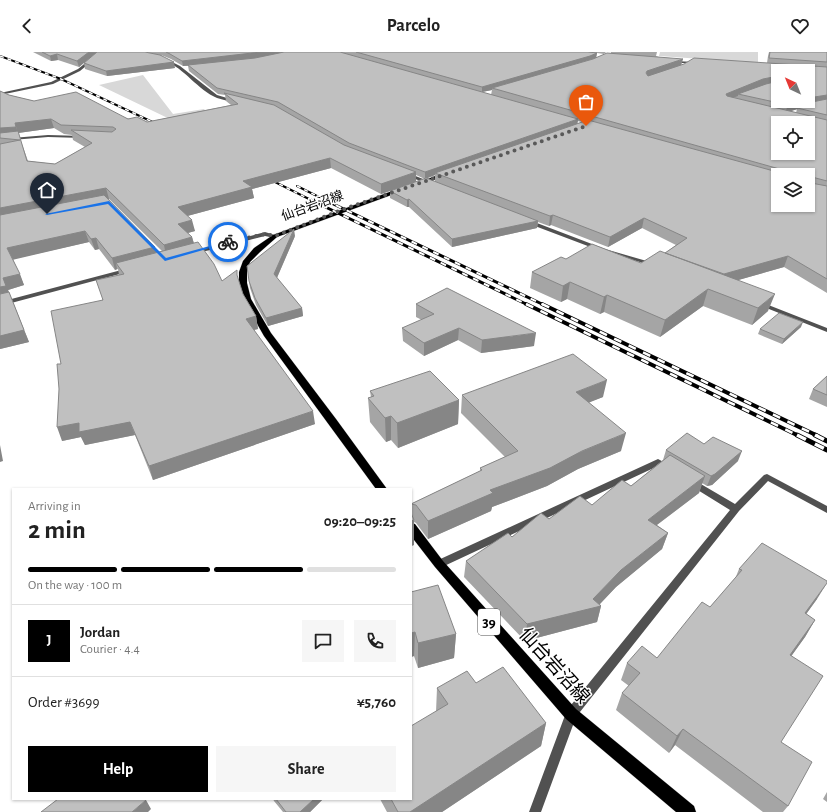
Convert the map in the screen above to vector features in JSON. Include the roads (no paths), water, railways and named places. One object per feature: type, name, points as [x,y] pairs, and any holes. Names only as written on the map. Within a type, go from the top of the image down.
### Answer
[{"type":"main road","name":"仙台岩沼線","points":[[381,488],[333,421],[266,334],[248,299],[243,283],[243,272],[247,261],[256,250],[275,236],[454,171]]},
{"type":"main road","name":"仙台岩沼線","points":[[412,529],[439,564],[571,714],[688,812]]},
{"type":"street","points":[[0,94],[47,84],[61,79],[79,70],[101,52]]},
{"type":"street","points":[[157,57],[173,62],[216,96],[243,102]]},
{"type":"street","points":[[668,61],[706,64]]},
{"type":"street","points":[[686,66],[691,63]]},
{"type":"street","points":[[183,69],[190,68]]},
{"type":"street","points":[[0,140],[48,136],[89,138]]},
{"type":"street","points":[[397,170],[440,187]]},
{"type":"street","points":[[526,221],[603,250],[659,265]]},
{"type":"street","points":[[188,253],[249,237],[265,234],[275,236]]},
{"type":"street","points":[[0,304],[134,268]]},
{"type":"street","points":[[756,302],[827,330]]},
{"type":"street","points":[[439,564],[658,462],[736,509]]},
{"type":"street","points":[[535,812],[571,714],[736,509],[767,478],[827,510]]},
{"type":"railway","points":[[0,56],[61,79],[161,126]]},
{"type":"railway","points":[[265,177],[311,200]]},
{"type":"railway","points":[[297,186],[325,200]]},
{"type":"railway","points":[[311,200],[528,305]]},
{"type":"railway","points":[[325,200],[544,305]]},
{"type":"railway","points":[[526,304],[799,436]]},
{"type":"railway","points":[[542,304],[818,436]]},
{"type":"railway","points":[[815,435],[827,441]]},
{"type":"railway","points":[[799,436],[827,450]]}]
